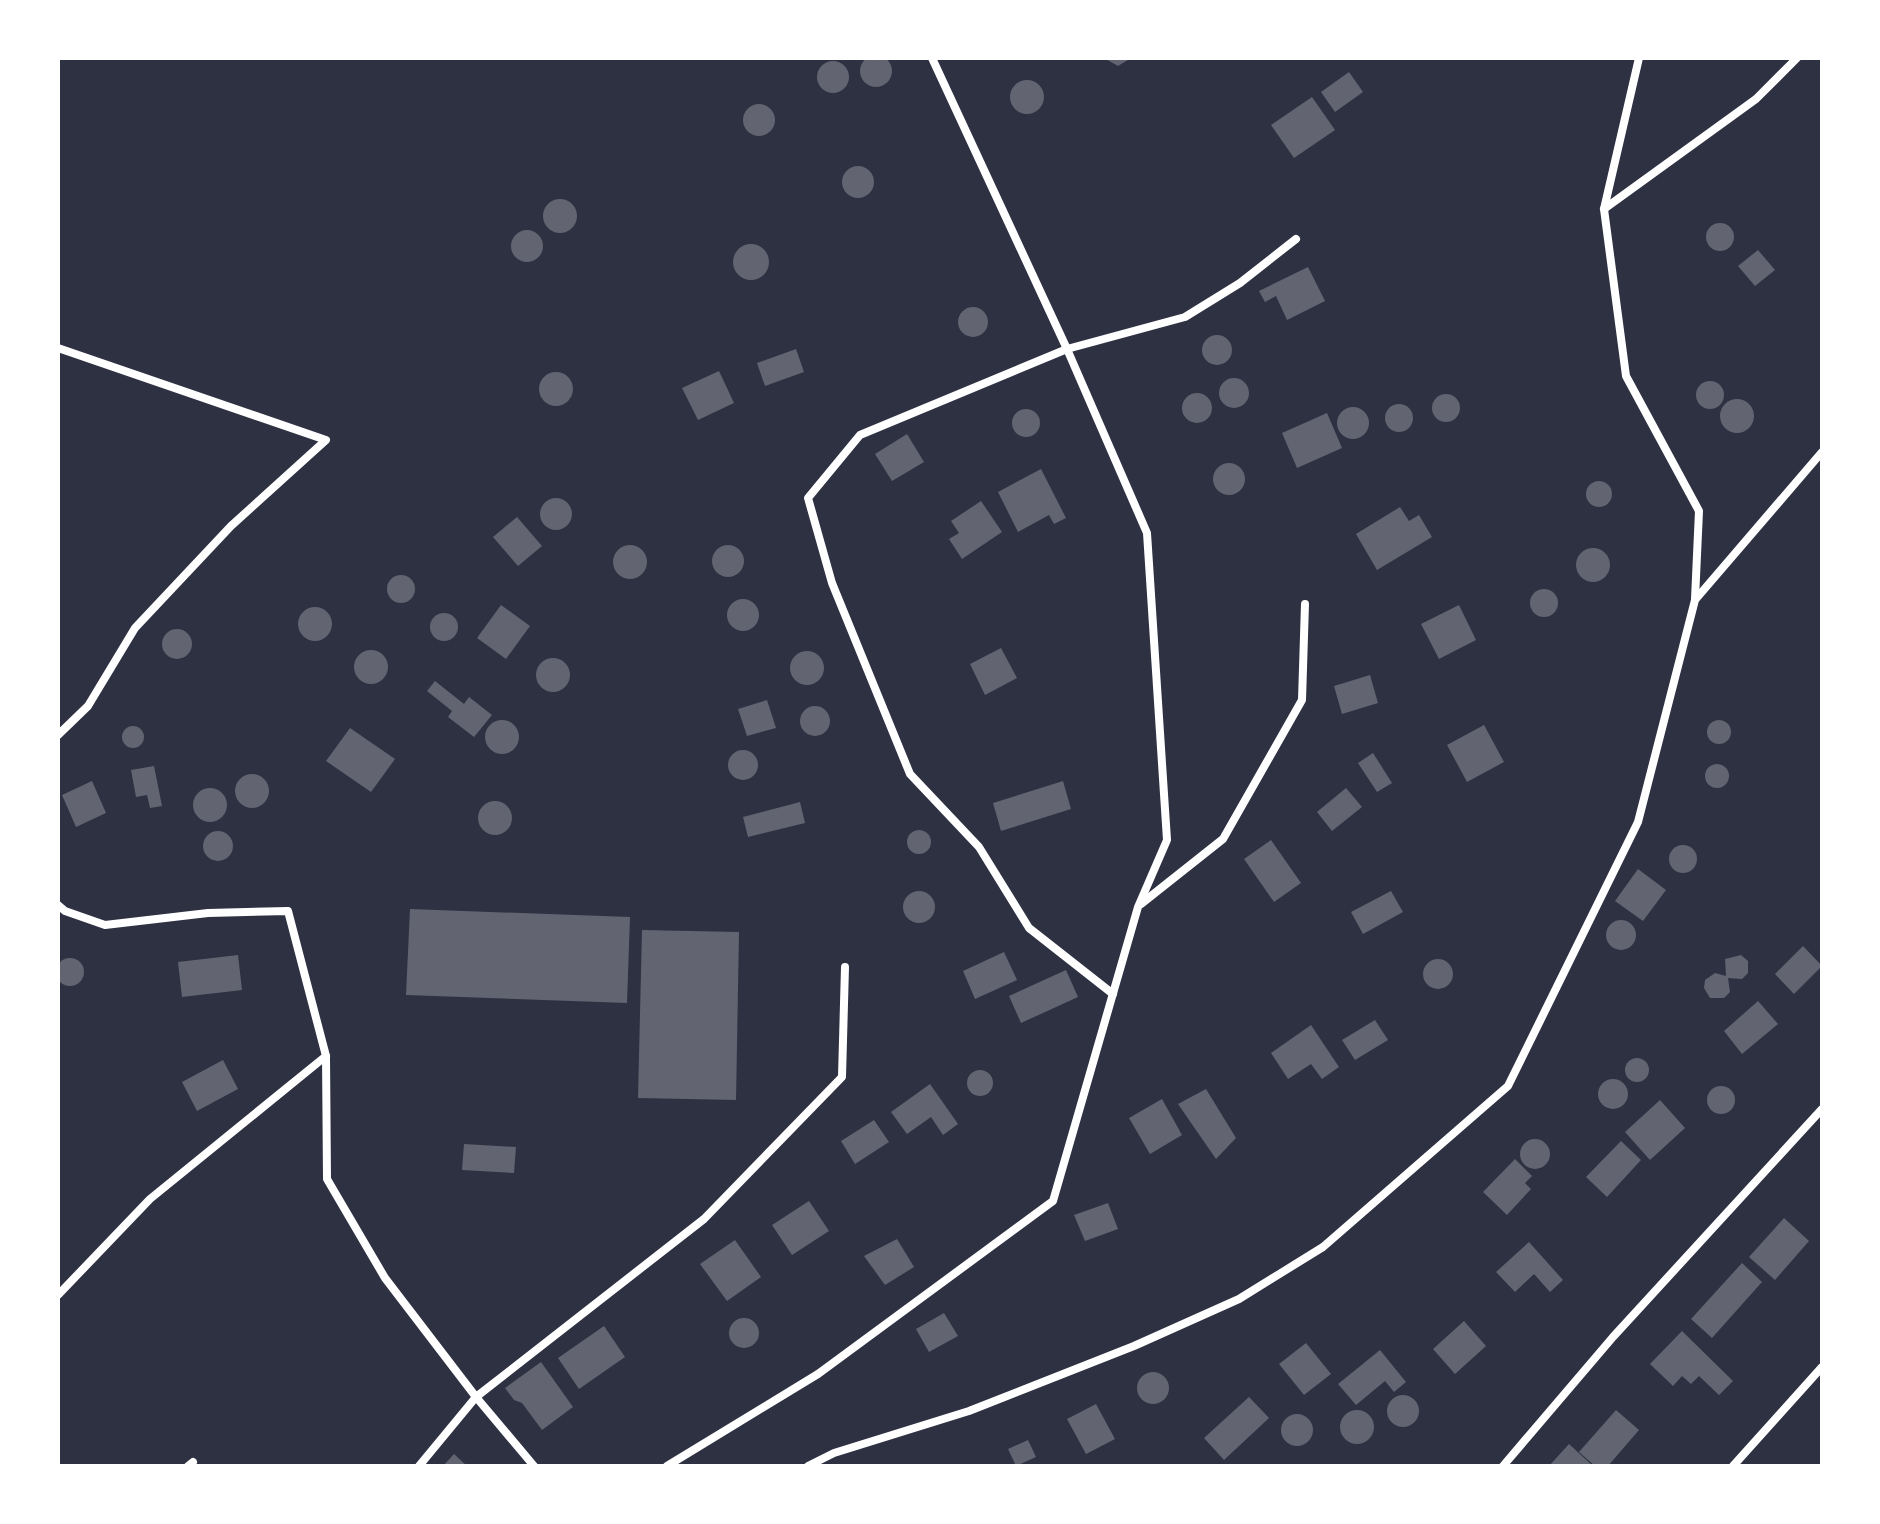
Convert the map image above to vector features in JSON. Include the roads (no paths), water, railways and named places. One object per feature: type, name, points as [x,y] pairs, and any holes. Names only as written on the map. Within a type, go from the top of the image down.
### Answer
[{"type":"street","points":[[667,1466],[818,1374],[1053,1201],[1138,907],[1167,840],[1147,533],[1067,349],[932,58]]},
{"type":"street","points":[[808,1466],[834,1453],[969,1411],[1134,1346],[1239,1299],[1323,1247],[1508,1086],[1638,822],[1695,600],[1699,511],[1626,376],[1604,209],[1639,58]]},
{"type":"street","points":[[1604,209],[1756,99],[1797,58]]},
{"type":"street","points":[[1113,994],[1029,928],[979,847],[910,774],[832,583],[808,498],[860,435],[1067,349],[1185,317],[1240,283],[1296,239]]},
{"type":"street","points":[[58,348],[326,440],[231,526],[135,628],[88,706],[58,735]]},
{"type":"street","points":[[1695,600],[1822,452]]},
{"type":"street","points":[[1138,907],[1223,839],[1302,700],[1305,604]]},
{"type":"street","points":[[58,905],[65,911],[105,925],[208,913],[288,911],[326,1056],[327,1179],[385,1278],[476,1397],[534,1466]]},
{"type":"street","points":[[419,1466],[476,1397],[704,1219],[842,1077],[845,967]]},
{"type":"street","points":[[58,1295],[150,1199],[326,1056]]},
{"type":"street","points":[[1503,1466],[1613,1337],[1822,1109]]},
{"type":"street","points":[[1733,1466],[1822,1367]]}]
